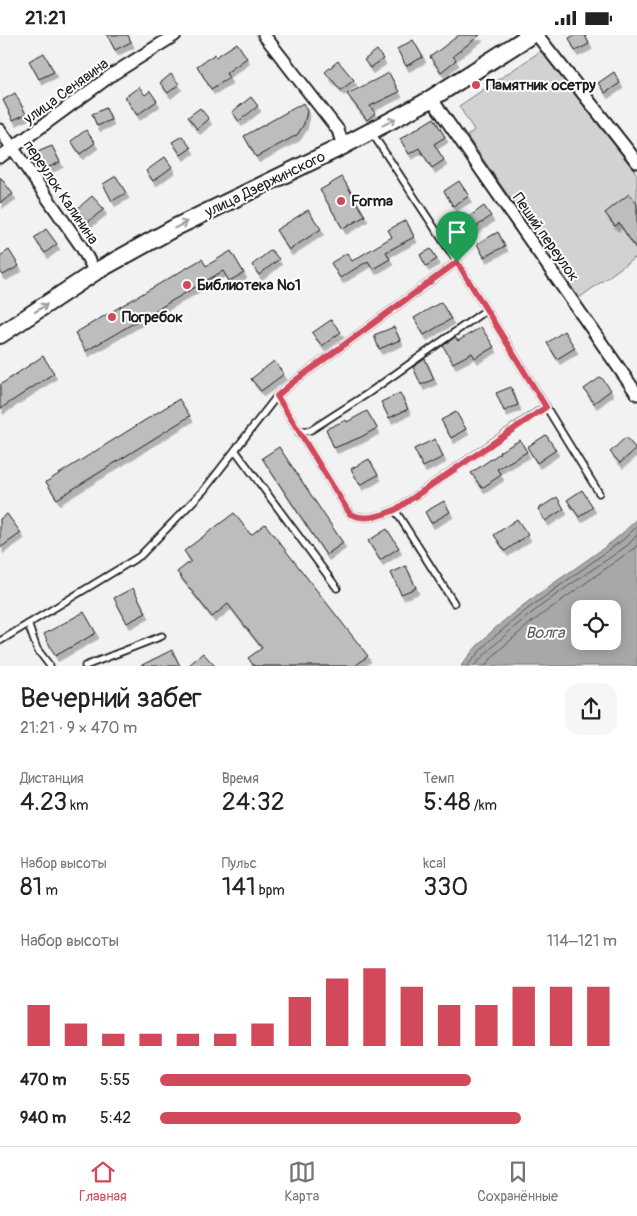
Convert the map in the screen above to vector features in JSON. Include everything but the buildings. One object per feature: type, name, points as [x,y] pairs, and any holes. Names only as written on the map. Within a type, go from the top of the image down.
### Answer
[{"type":"main road","name":"улица Дзержинского","points":[[0,335],[95,272],[176,227],[370,132],[431,98],[531,35]]},
{"type":"street","name":"улица Сенявина","points":[[0,157],[114,74],[175,35]]},
{"type":"street","points":[[264,35],[338,131],[343,146]]},
{"type":"street","points":[[537,35],[637,162]]},
{"type":"street","name":"Пеший переулок","points":[[431,98],[637,394]]},
{"type":"street","name":"переулок Калинина","points":[[0,130],[81,246],[95,272]]},
{"type":"lane","points":[[370,132],[457,262],[599,493]]},
{"type":"lane","points":[[0,641],[140,556],[204,490],[277,396],[457,262]]},
{"type":"lane","points":[[299,433],[311,430],[367,394],[486,309]]},
{"type":"lane","points":[[277,396],[350,514],[358,518],[366,518],[395,510],[546,407]]},
{"type":"lane","points":[[235,450],[337,588]]},
{"type":"lane","points":[[395,510],[454,603]]},
{"type":"lane","points":[[28,624],[38,649],[50,666]]},
{"type":"lane","points":[[85,666],[162,636]]},
{"type":"shaded area","points":[[541,51],[637,174],[637,256],[579,298],[467,136],[474,130],[459,106]]},
{"type":"water","name":"Волга","points":[[637,518],[637,666],[461,666],[487,636],[503,622],[620,535]]},
{"type":"place","name":"Памятник осетру","points":[[476,85]]},
{"type":"place","name":"Forma","points":[[341,201]]},
{"type":"place","name":"Библиотека №1","points":[[187,285]]},
{"type":"place","name":"Погребок","points":[[112,317]]},
{"type":"route","points":[[457,262],[546,407],[395,510],[383,515],[358,518],[350,514],[341,501],[277,396],[457,262]]}]
